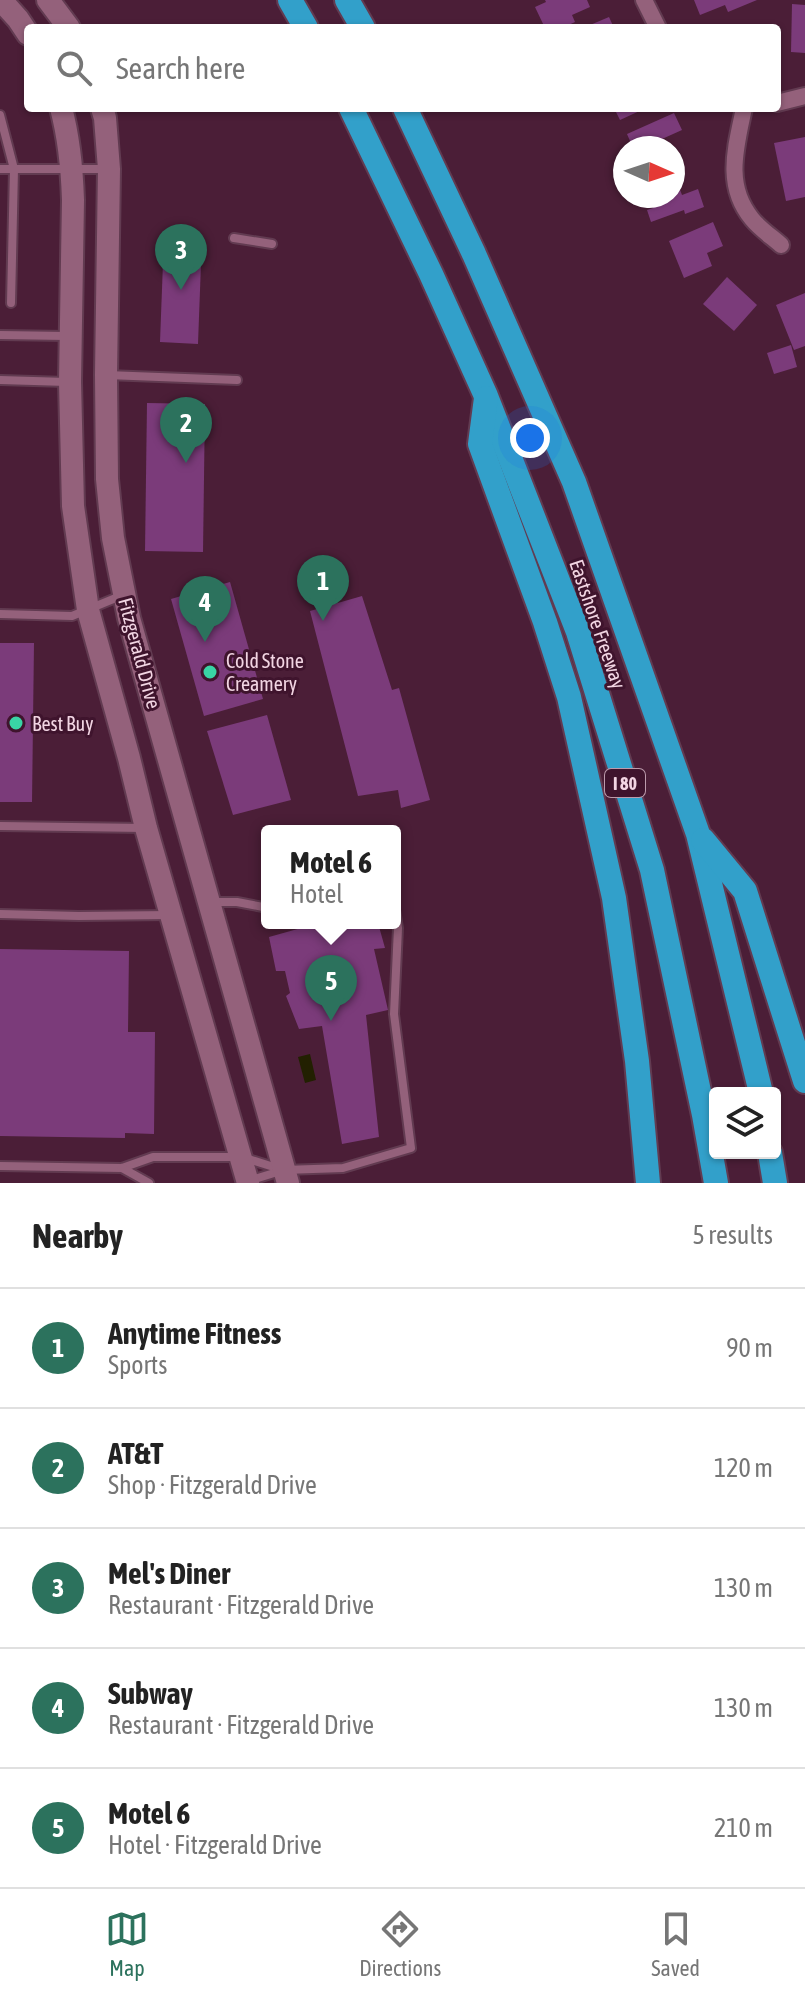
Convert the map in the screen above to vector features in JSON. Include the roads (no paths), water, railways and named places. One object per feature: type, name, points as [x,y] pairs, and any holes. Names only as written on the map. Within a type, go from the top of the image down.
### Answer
[{"type":"highway","points":[[290,0],[304,24]]},
{"type":"highway","points":[[347,0],[361,24]]},
{"type":"highway","name":"Eastshore Freeway","points":[[353,112],[486,396],[578,632],[652,870],[716,1183]]},
{"type":"highway","name":"Eastshore Freeway","points":[[407,112],[474,254],[574,482],[698,834],[760,1087]]},
{"type":"highway","points":[[486,396],[480,444],[569,697],[611,884],[637,1061],[648,1183]]},
{"type":"highway","points":[[698,834],[745,891],[805,1081]]},
{"type":"highway","points":[[771,1159],[775,1183]]},
{"type":"main road","points":[[1,0],[24,28]]},
{"type":"main road","points":[[48,0],[66,24]]},
{"type":"main road","name":"Fitzgerald Drive","points":[[62,112],[72,170],[70,382],[73,506],[88,610],[146,828],[242,1157],[246,1182]]},
{"type":"main road","name":"Fitzgerald Drive","points":[[103,112],[109,169],[107,479],[113,538],[129,618],[286,1177]]},
{"type":"street","points":[[644,0],[656,24]]},
{"type":"street","points":[[781,102],[805,96]]},
{"type":"street","points":[[743,112],[733,162],[735,182],[742,203],[753,220],[781,245]]},
{"type":"lane","points":[[0,115],[14,169],[11,303]]},
{"type":"lane","points":[[0,169],[109,169]]},
{"type":"lane","points":[[234,238],[272,244]]},
{"type":"lane","points":[[0,335],[70,336]]},
{"type":"lane","points":[[106,375],[237,380]]},
{"type":"lane","points":[[0,380],[70,382]]},
{"type":"lane","points":[[0,614],[72,616],[124,594]]},
{"type":"lane","points":[[0,826],[146,828]]},
{"type":"lane","points":[[209,902],[237,902],[261,907]]},
{"type":"lane","points":[[0,914],[171,915]]},
{"type":"lane","points":[[246,1182],[343,1168],[411,1148],[394,1014],[398,929]]},
{"type":"lane","points":[[0,1166],[122,1168],[153,1157],[242,1157],[286,1177]]},
{"type":"lane","points":[[122,1168],[149,1183]]},
{"type":"place","name":"Mel's Diner","points":[[181,290]]},
{"type":"place","name":"AT&T","points":[[186,463]]},
{"type":"place","name":"Anytime Fitness","points":[[323,621]]},
{"type":"place","name":"Subway","points":[[205,642]]},
{"type":"place","name":"Cold Stone Creamery","points":[[210,672]]},
{"type":"place","name":"Best Buy","points":[[16,723]]},
{"type":"place","name":"Motel 6","points":[[331,1021]]}]
